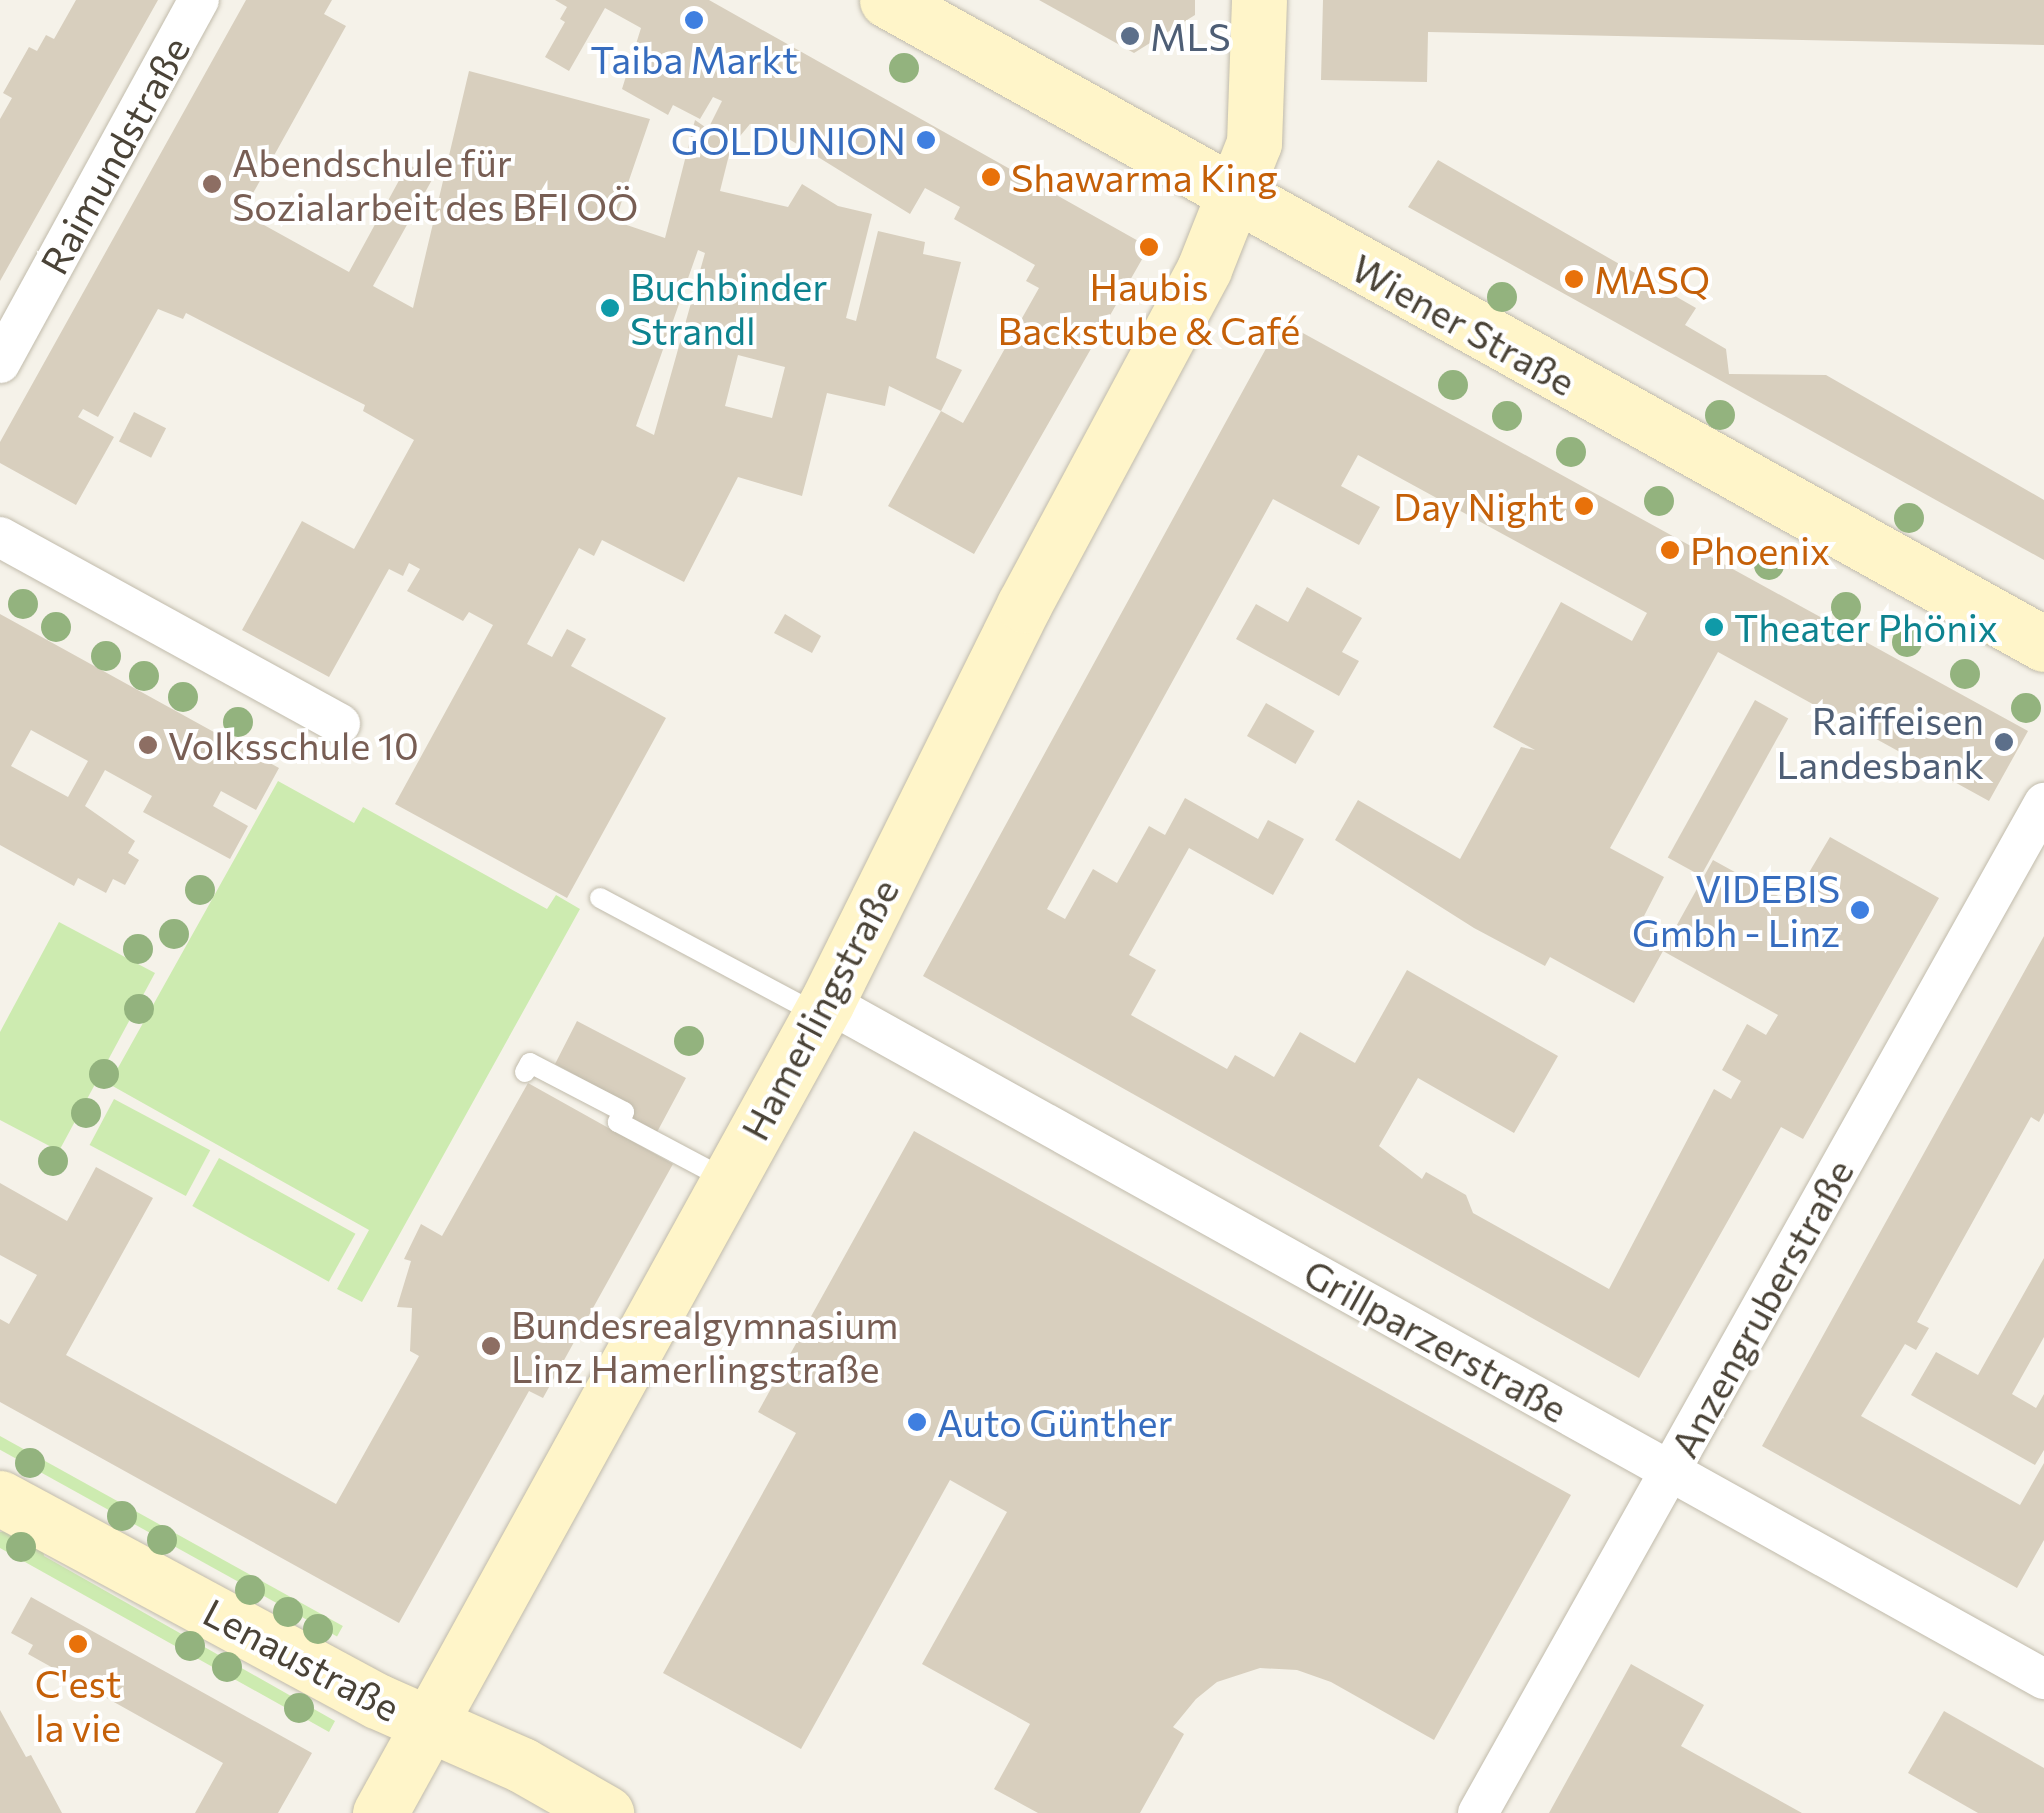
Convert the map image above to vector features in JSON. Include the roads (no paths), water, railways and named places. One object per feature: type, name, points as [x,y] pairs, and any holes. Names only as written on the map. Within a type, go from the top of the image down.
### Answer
[{"type":"main road","name":"Wiener Straße","points":[[887,0],[2044,644]]},
{"type":"main road","name":"Hamerlingstraße","points":[[380,1813],[824,1009],[1238,195],[1254,143],[1259,0]]},
{"type":"main road","name":"Lenaustraße","points":[[0,1498],[431,1725],[522,1765],[606,1813]]},
{"type":"street","name":"Raimundstraße","points":[[0,363],[199,0]]},
{"type":"street","points":[[0,537],[340,724]]},
{"type":"street","name":"Anzengruberstraße","points":[[1478,1813],[2044,802]]},
{"type":"street","name":"Grillparzerstraße","points":[[824,1009],[2044,1679]]},
{"type":"lane","points":[[600,898],[824,1009]]},
{"type":"lane","points":[[524,1072],[530,1063],[624,1112],[618,1122],[728,1181]]},
{"type":"place","name":"Taiba Markt","points":[[694,20]]},
{"type":"place","name":"MLS","points":[[1130,36]]},
{"type":"place","name":"GOLDUNION","points":[[926,140]]},
{"type":"place","name":"Shawarma King","points":[[991,177]]},
{"type":"place","name":"Abendschule für Sozialarbeit des BFI OÖ","points":[[212,184]]},
{"type":"place","name":"Haubis Backstube & Café","points":[[1149,247]]},
{"type":"place","name":"MASQ","points":[[1574,279]]},
{"type":"place","name":"Buchbinder Strandl","points":[[610,308]]},
{"type":"place","name":"Day Night","points":[[1584,506]]},
{"type":"place","name":"Phoenix","points":[[1670,550]]},
{"type":"place","name":"Theater Phönix","points":[[1714,627]]},
{"type":"place","name":"Raiffeisen Landesbank","points":[[2004,742]]},
{"type":"place","name":"Volksschule 10","points":[[148,745]]},
{"type":"place","name":"VIDEBIS Gmbh - Linz","points":[[1860,910]]},
{"type":"place","name":"Bundesrealgymnasium Linz Hamerlingstraße","points":[[491,1346]]},
{"type":"place","name":"Auto Günther","points":[[917,1422]]},
{"type":"place","name":"C'est la vie","points":[[78,1644]]}]
